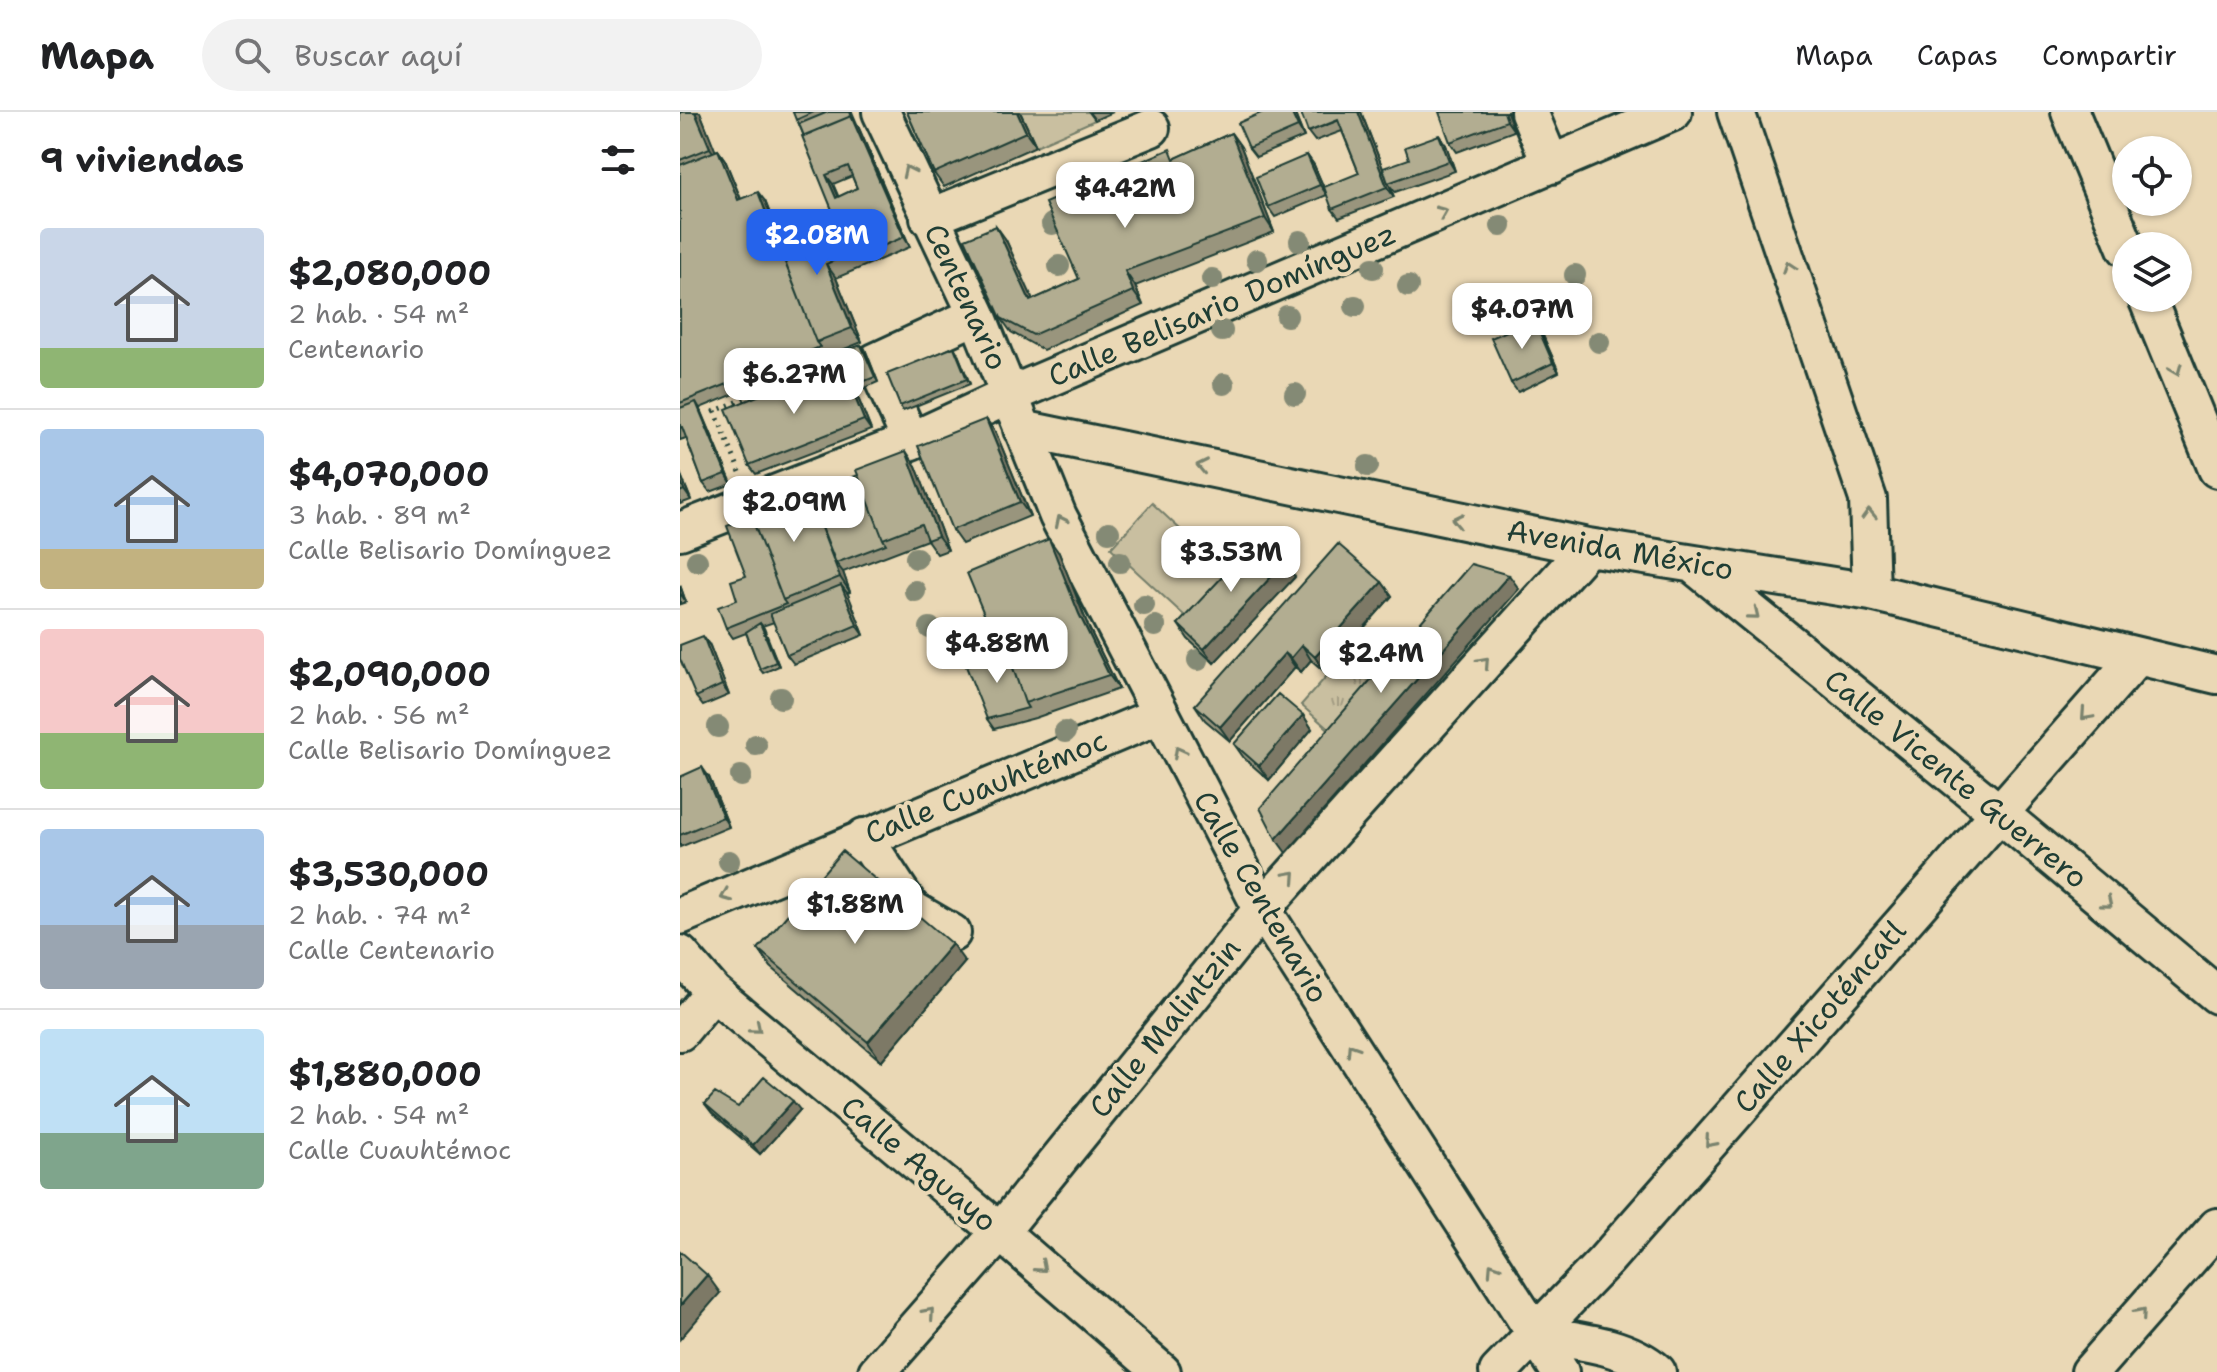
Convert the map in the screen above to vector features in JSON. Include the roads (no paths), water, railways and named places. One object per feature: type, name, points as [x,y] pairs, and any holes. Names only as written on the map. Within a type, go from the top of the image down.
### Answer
[{"type":"street","name":"Centenario","points":[[881,112],[977,315],[1010,395]]},
{"type":"street","points":[[1529,112],[1551,165]]},
{"type":"street","name":"Calle Belisario Domínguez","points":[[680,531],[911,441],[1010,395],[1673,112]]},
{"type":"street","points":[[1736,112],[1868,499],[1871,592]]},
{"type":"street","points":[[2070,112],[2119,232]]},
{"type":"street","points":[[929,218],[1151,128]]},
{"type":"street","points":[[2153,312],[2217,469]]},
{"type":"street","points":[[911,441],[875,362],[977,315]]},
{"type":"street","name":"Calle Centenario","points":[[1010,395],[1058,516],[1262,909],[1560,1372]]},
{"type":"street","name":"Avenida México","points":[[1022,429],[1588,547],[1871,592],[2217,675]]},
{"type":"street","name":"Calle Malintzin","points":[[877,1372],[1000,1232],[1262,909],[1588,547]]},
{"type":"street","name":"Calle Vicente Guerrero","points":[[1693,565],[1999,813],[2217,995]]},
{"type":"street","name":"Calle Xicoténcatl","points":[[1498,1372],[1605,1261],[2137,657]]},
{"type":"street","name":"Calle Cuauhtémoc","points":[[680,916],[1160,715]]},
{"type":"street","points":[[864,837],[911,909],[952,933]]},
{"type":"street","name":"Calle Aguayo","points":[[680,954],[713,992],[1162,1372]]},
{"type":"street","points":[[681,1030],[713,992]]},
{"type":"street","points":[[2090,1372],[2217,1227]]},
{"type":"street","points":[[1535,1334],[1606,1347],[1649,1365],[1657,1372]]}]
